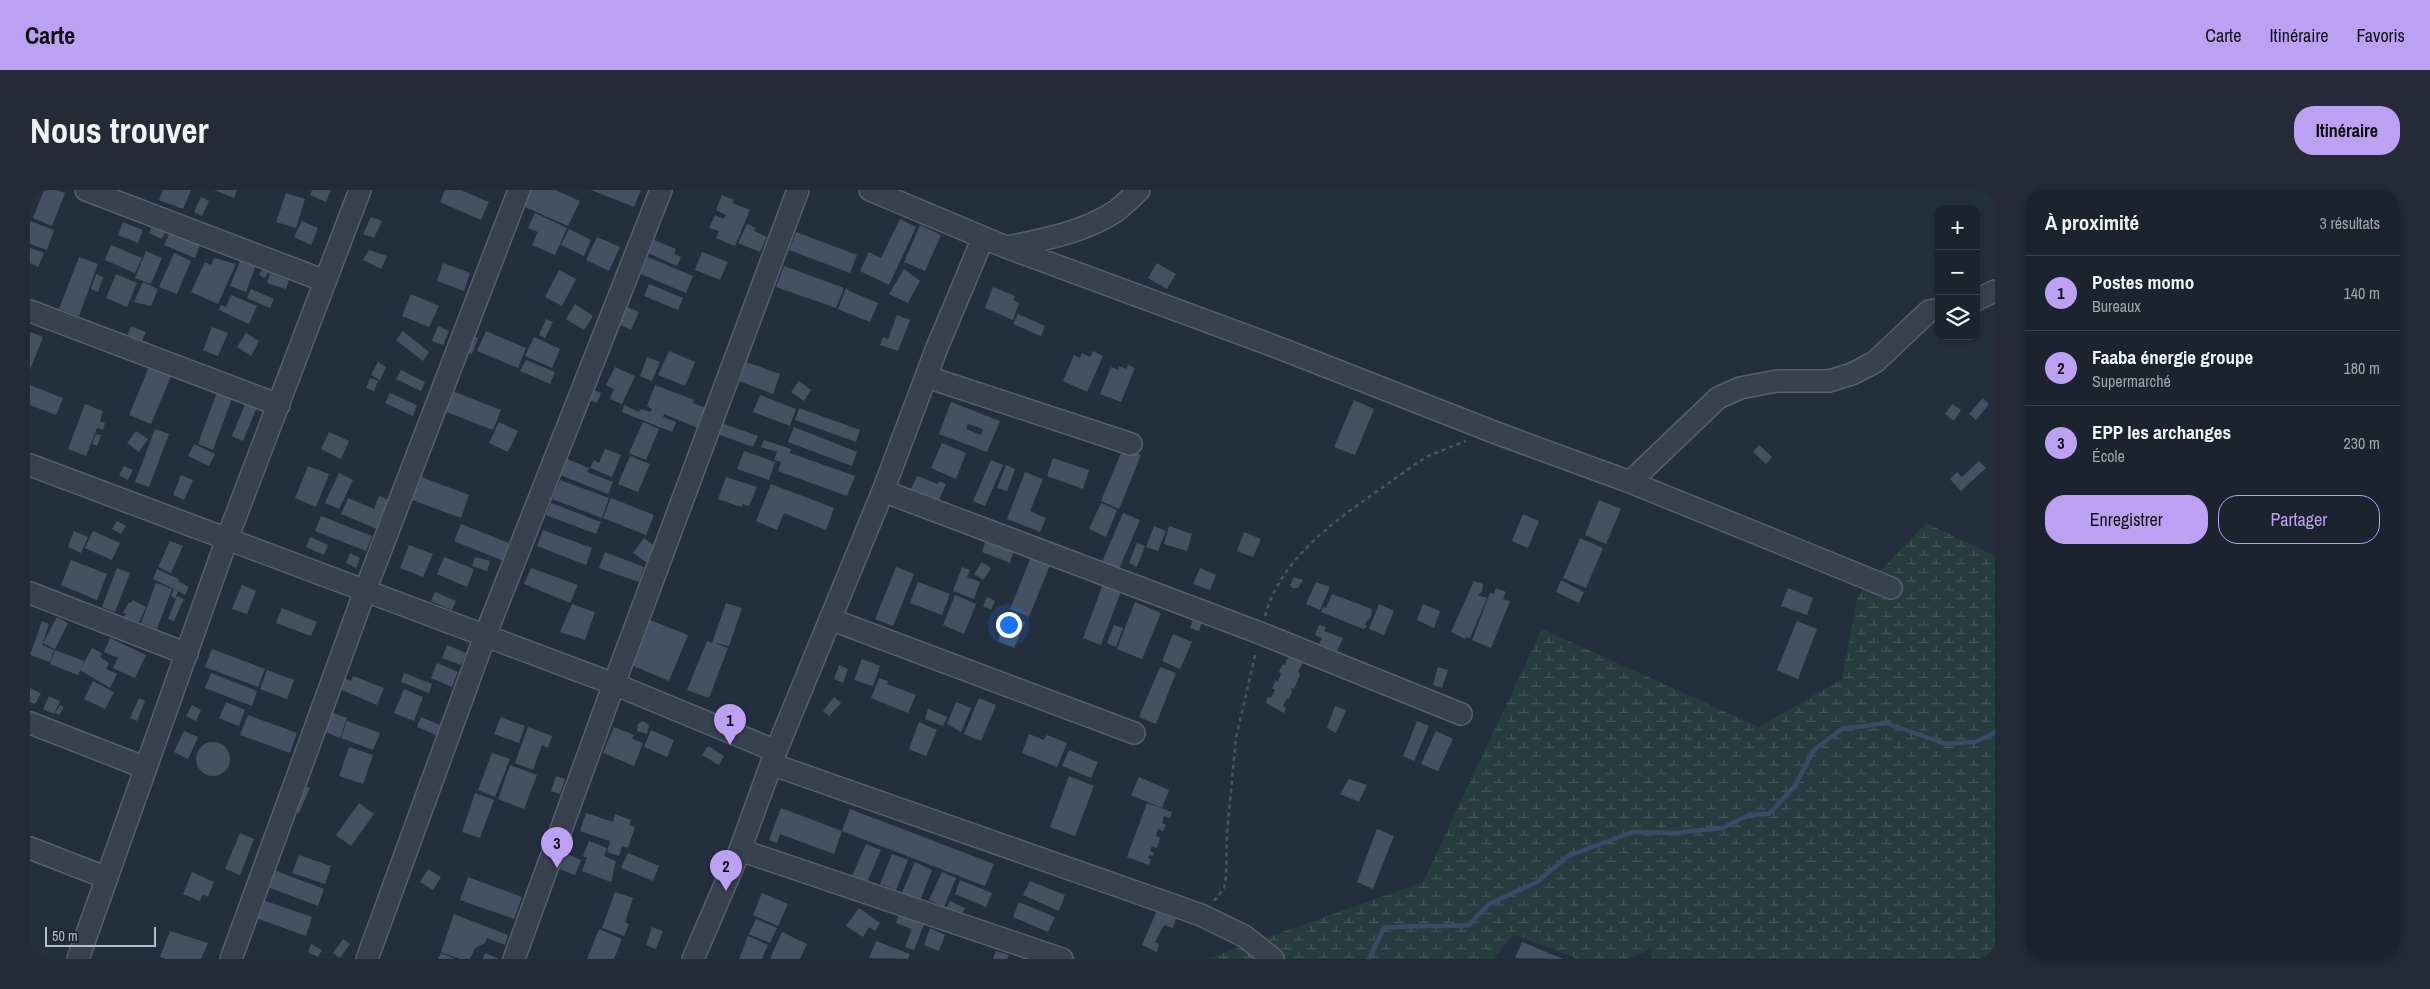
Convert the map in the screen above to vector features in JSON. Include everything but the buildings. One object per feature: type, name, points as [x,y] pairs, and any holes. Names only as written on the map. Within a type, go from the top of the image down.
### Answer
[{"type":"street","points":[[86,190],[325,281]]},
{"type":"street","points":[[78,959],[228,539],[360,190]]},
{"type":"street","points":[[231,959],[365,591],[519,190]]},
{"type":"street","points":[[367,959],[485,636],[661,190]]},
{"type":"street","points":[[514,959],[798,190]]},
{"type":"street","points":[[870,190],[1006,247],[1274,346],[1499,434],[1630,482],[1891,588]]},
{"type":"street","points":[[1006,247],[1057,238],[1116,211],[1139,190]]},
{"type":"street","points":[[692,959],[740,850],[774,757],[984,238]]},
{"type":"street","points":[[1980,298],[1995,291]]},
{"type":"street","points":[[1630,482],[1718,398],[1740,388],[1777,380],[1829,380],[1852,374],[1875,362],[1929,311],[1935,310]]},
{"type":"street","points":[[30,311],[279,404]]},
{"type":"street","points":[[927,377],[1131,444]]},
{"type":"street","points":[[30,465],[614,684],[774,757],[1201,915],[1244,936],[1273,959]]},
{"type":"street","points":[[883,491],[1270,636],[1461,714]]},
{"type":"street","points":[[30,593],[187,654]]},
{"type":"street","points":[[830,619],[1134,733]]},
{"type":"street","points":[[30,723],[146,768]]},
{"type":"street","points":[[30,848],[107,878]]},
{"type":"street","points":[[740,850],[1062,959]]},
{"type":"green space","points":[[1926,523],[1995,556],[1995,959],[1653,959],[1650,950],[1625,959],[1578,959],[1514,934],[1493,959],[1207,959],[1423,882],[1542,629],[1759,727],[1842,679],[1858,595]]},
{"type":"waterway","points":[[1369,959],[1384,928],[1469,925],[1489,904],[1537,882],[1568,856],[1633,832],[1676,833],[1722,828],[1749,815],[1769,814],[1795,786],[1814,750],[1842,729],[1886,723],[1946,744],[1975,742],[1995,733]]},
{"type":"place","name":"Postes momo","points":[[730,745]]},
{"type":"place","name":"EPP les archanges","points":[[557,868]]},
{"type":"place","name":"Faaba énergie groupe","points":[[726,891]]}]
